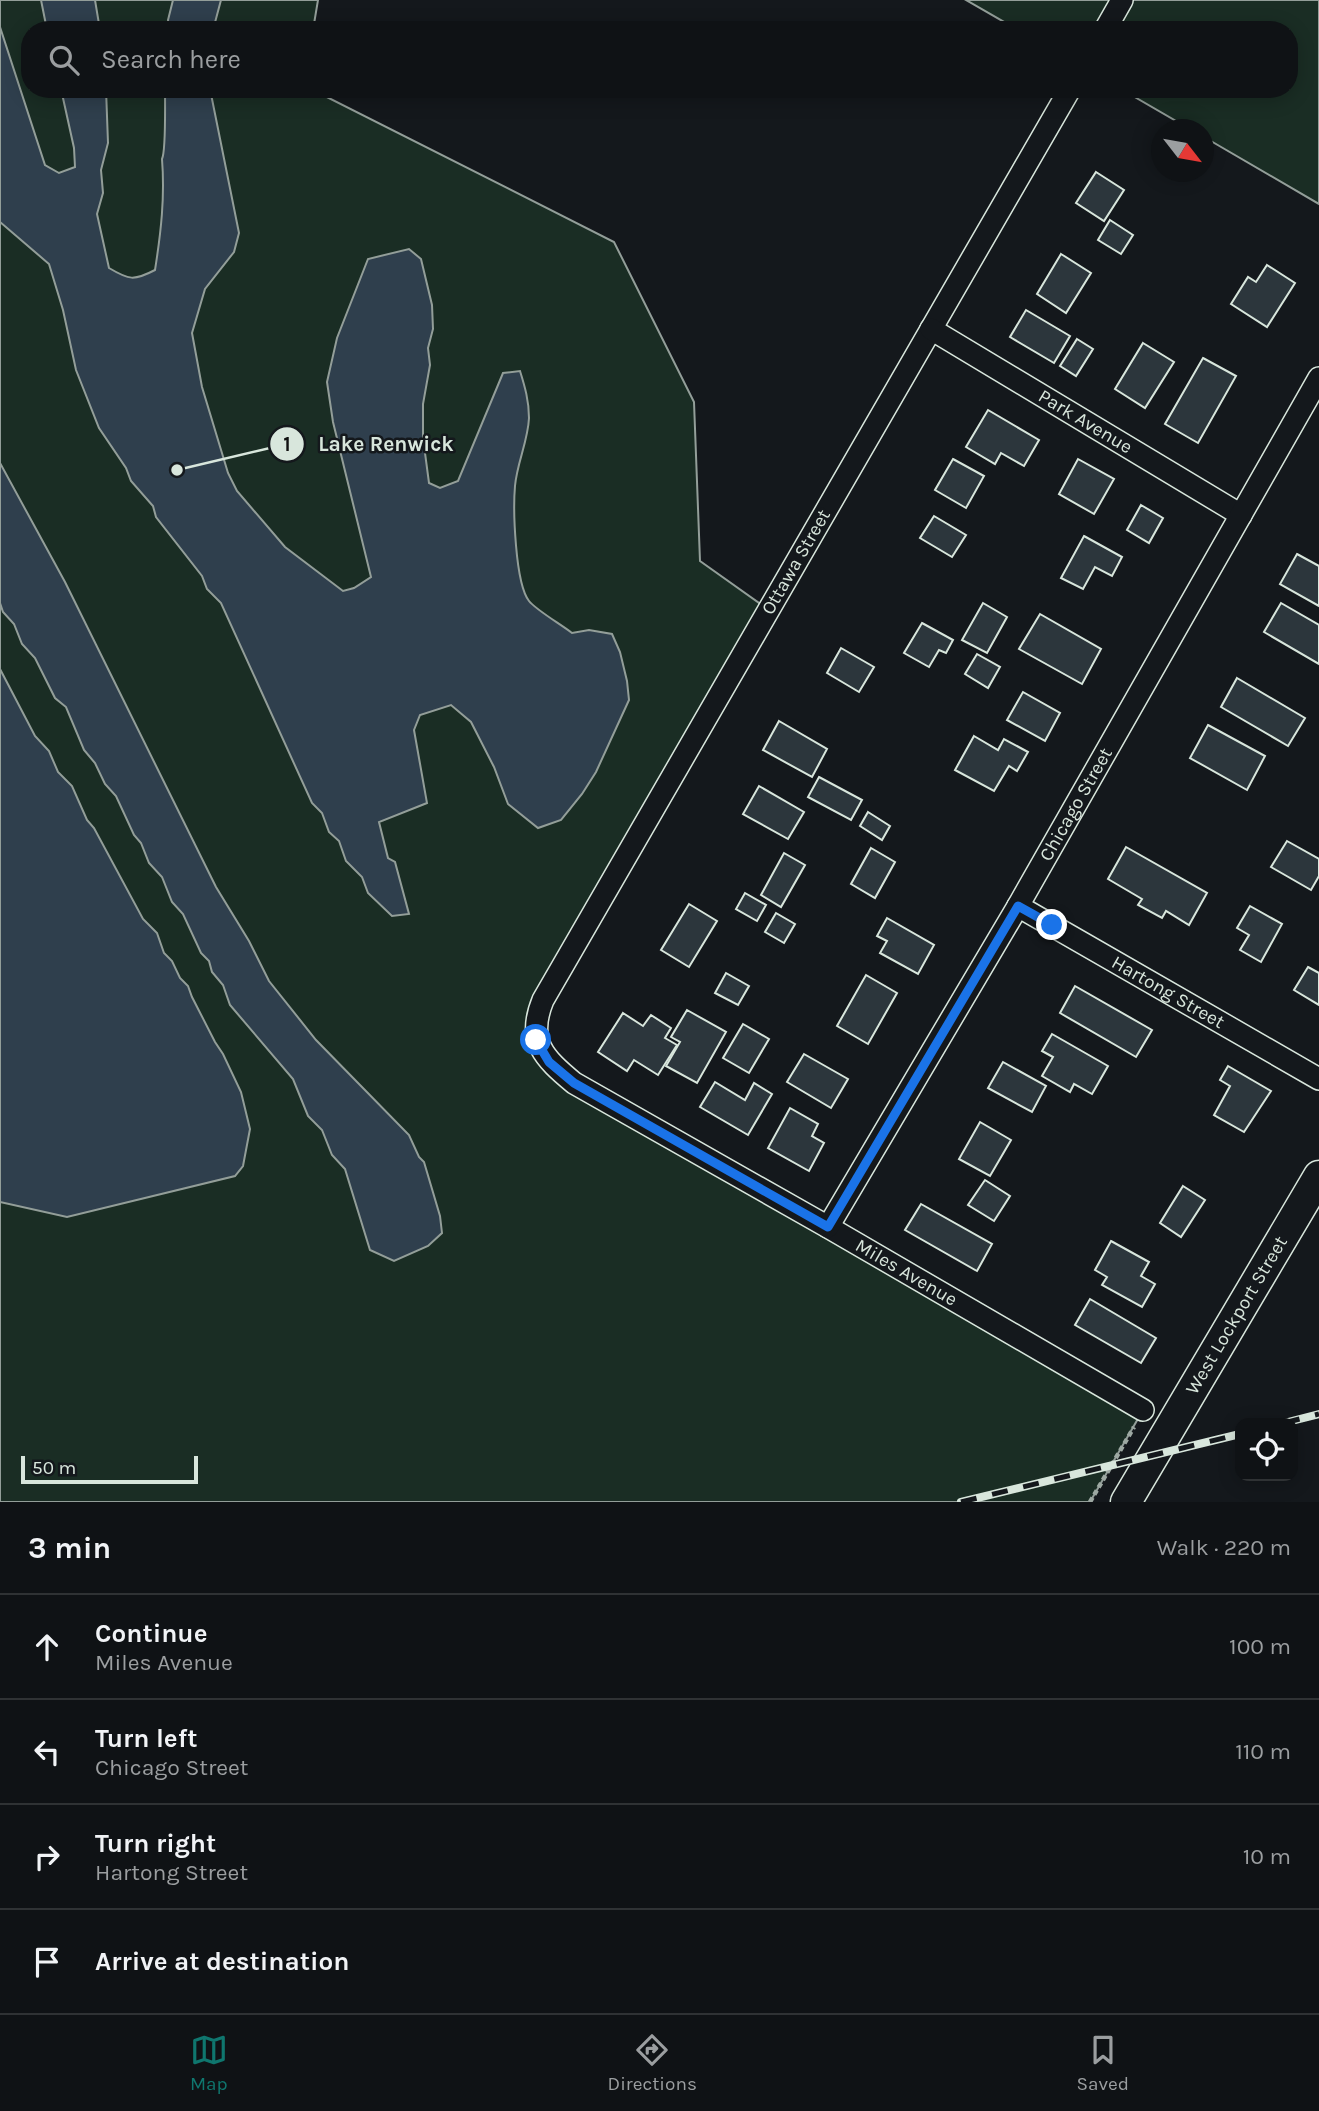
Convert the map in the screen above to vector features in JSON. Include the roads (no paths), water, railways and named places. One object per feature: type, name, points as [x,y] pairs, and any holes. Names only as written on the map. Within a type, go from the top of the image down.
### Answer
[{"type":"main road","name":"West Lockport Street","points":[[1126,1502],[1319,1176]]},
{"type":"street","points":[[1110,21],[1122,0]]},
{"type":"street","name":"Ottawa Street","points":[[536,1040],[537,1014],[543,1000],[1065,98]]},
{"type":"street","name":"Park Avenue","points":[[931,329],[1241,515]]},
{"type":"street","name":"Chicago Street","points":[[828,1227],[1018,906],[1319,378]]},
{"type":"street","name":"Hartong Street","points":[[1018,906],[1319,1080]]},
{"type":"street","name":"Miles Avenue","points":[[536,1040],[549,1062],[574,1083],[1143,1410]]},
{"type":"water","points":[[41,0],[95,0],[98,21],[45,21]]},
{"type":"water","points":[[173,0],[221,0],[215,21],[168,20]]},
{"type":"water","points":[[0,27],[45,165],[59,173],[75,167],[74,148],[63,98],[106,98],[108,143],[101,170],[103,193],[97,214],[109,268],[127,277],[142,276],[155,270],[163,201],[165,98],[212,98],[239,233],[234,252],[205,289],[192,333],[202,387],[228,473],[237,491],[285,547],[343,591],[354,588],[371,577],[333,422],[327,382],[337,338],[368,259],[409,249],[421,259],[432,305],[433,329],[428,348],[430,365],[423,404],[423,438],[429,483],[440,488],[458,481],[503,373],[520,371],[529,418],[516,477],[514,511],[518,563],[524,592],[532,605],[572,633],[589,630],[612,634],[620,652],[629,700],[596,772],[561,820],[538,828],[508,804],[494,767],[471,722],[451,705],[420,715],[414,730],[427,803],[379,822],[388,858],[395,862],[409,914],[392,916],[368,893],[362,877],[346,861],[339,841],[329,832],[322,813],[312,803],[221,603],[207,589],[202,576],[156,517],[153,506],[131,481],[126,468],[99,428],[76,370],[63,310],[49,264],[0,222]]},
{"type":"water","points":[[0,463],[65,582],[216,887],[249,941],[269,981],[316,1040],[409,1135],[424,1162],[440,1216],[442,1233],[428,1246],[394,1261],[370,1250],[345,1169],[332,1155],[322,1130],[308,1116],[293,1079],[230,1005],[223,985],[201,953],[183,914],[172,902],[162,877],[149,863],[116,796],[105,784],[95,763],[84,750],[66,707],[55,698],[35,658],[22,644],[14,624],[3,612],[0,603]]},
{"type":"water","points":[[0,669],[35,736],[49,751],[58,772],[72,786],[87,820],[94,828],[143,919],[157,933],[164,953],[188,986],[241,1092],[250,1129],[243,1166],[235,1176],[67,1217],[0,1202]]},
{"type":"railway","points":[[1298,1419],[1319,1414]]},
{"type":"railway","points":[[961,1502],[1235,1435]]},
{"type":"place","name":"Lake Renwick","points":[[177,470]]}]
